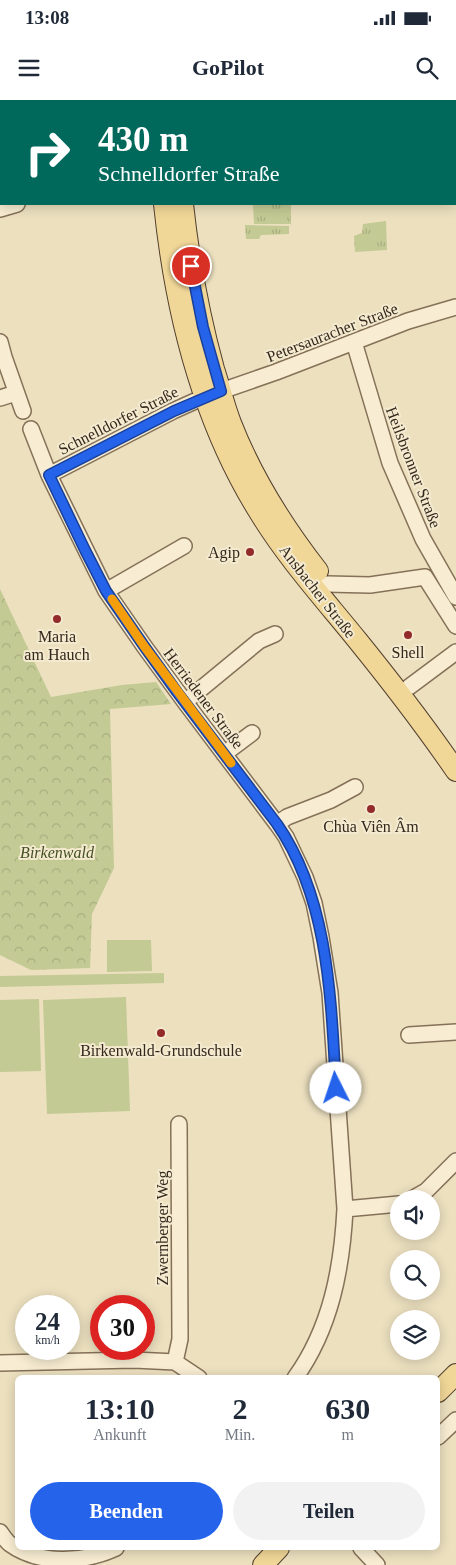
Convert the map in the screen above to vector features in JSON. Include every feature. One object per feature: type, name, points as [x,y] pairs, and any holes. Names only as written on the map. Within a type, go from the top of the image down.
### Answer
[{"type":"main road","name":"Ansbacher Straße","points":[[164,205],[171,260],[183,323],[194,364],[237,438],[260,485],[291,534],[327,584],[409,687],[456,751]]},
{"type":"main road","name":"Ansbacher Straße","points":[[183,205],[212,394],[213,422],[233,466],[271,530],[386,676],[456,771]]},
{"type":"main road","points":[[440,1390],[456,1374]]},
{"type":"main road","points":[[263,1565],[277,1550]]},
{"type":"street","points":[[0,208],[13,205]]},
{"type":"street","name":"Petersauracher Straße","points":[[212,394],[408,321],[456,307]]},
{"type":"street","points":[[0,342],[23,411]]},
{"type":"street","name":"Heilsbronner Straße","points":[[354,342],[390,463],[423,539],[456,597]]},
{"type":"street","points":[[0,398],[16,392]]},
{"type":"street","name":"Schnelldorfer Straße","points":[[49,475],[174,411],[212,394]]},
{"type":"street","name":"Herriedener Straße","points":[[30,429],[49,475],[106,591],[144,646],[286,837],[306,877],[314,903],[330,998],[345,1209],[344,1241],[335,1289],[319,1335],[298,1375]]},
{"type":"street","points":[[106,591],[184,546]]},
{"type":"street","points":[[327,584],[370,585],[426,577],[456,626]]},
{"type":"street","points":[[185,702],[259,641],[275,634]]},
{"type":"street","points":[[409,687],[456,652]]},
{"type":"street","points":[[224,754],[252,733]]},
{"type":"street","points":[[277,824],[287,817],[332,800],[355,787]]},
{"type":"street","points":[[409,1034],[456,1032]]},
{"type":"street","name":"Zwernberger Weg","points":[[174,1362],[180,1339],[179,1124]]},
{"type":"street","points":[[427,1190],[456,1161]]},
{"type":"street","points":[[345,1209],[390,1205]]},
{"type":"street","points":[[0,1363],[134,1360],[174,1362],[194,1375]]},
{"type":"street","points":[[440,1435],[456,1420]]},
{"type":"street","points":[[0,1532],[15,1547]]},
{"type":"street","points":[[20,1550],[44,1561],[58,1563],[84,1559],[111,1550]]},
{"type":"street","points":[[363,1550],[376,1565]]},
{"type":"green space","points":[[253,205],[291,205],[291,224],[254,224]]},
{"type":"green space","points":[[386,221],[387,250],[355,252],[354,236],[362,233],[363,224]]},
{"type":"green space","points":[[245,225],[289,226],[289,234],[261,235],[259,239],[246,239]]},
{"type":"green space","name":"Birkenwald","points":[[0,589],[51,697],[122,685],[156,682],[171,704],[110,709],[114,868],[92,914],[90,968],[31,970],[0,955]]},
{"type":"green space","points":[[107,940],[151,940],[152,971],[107,972]]},
{"type":"green space","points":[[164,973],[164,983],[0,987],[0,976]]},
{"type":"green space","points":[[126,997],[130,1111],[47,1114],[43,1000]]},
{"type":"green space","points":[[39,999],[41,1071],[0,1072],[0,1000]]},
{"type":"slow traffic","points":[[112,599],[144,646],[231,763]]},
{"type":"place","name":"Agip","points":[[250,552]]},
{"type":"place","name":"Maria am Hauch","points":[[57,619]]},
{"type":"place","name":"Shell","points":[[408,635]]},
{"type":"place","name":"Chùa Viên Âm","points":[[371,809]]},
{"type":"place","name":"Birkenwald-Grundschule","points":[[161,1033]]},
{"type":"route","points":[[191,266],[203,327],[221,391],[174,411],[49,475],[106,591],[177,692],[277,824],[286,837],[306,877],[318,920],[330,993],[336,1088]]}]
